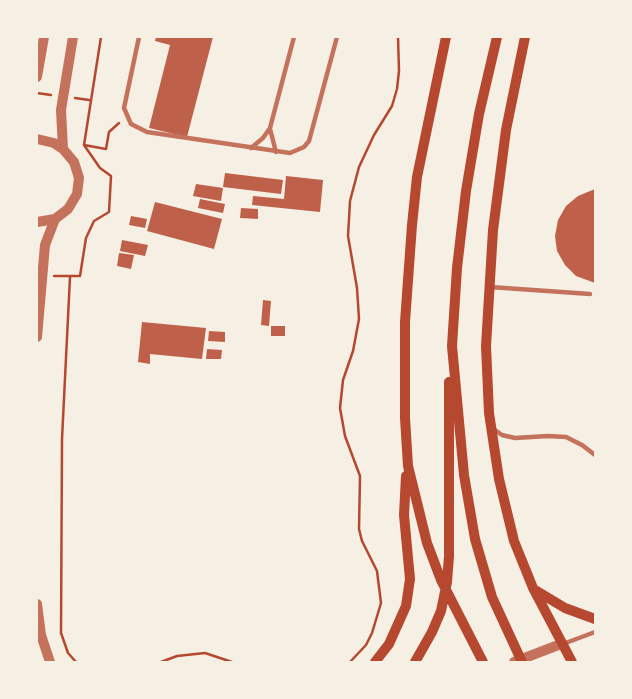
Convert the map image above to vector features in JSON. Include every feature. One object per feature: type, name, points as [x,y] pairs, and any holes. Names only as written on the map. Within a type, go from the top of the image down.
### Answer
[{"type":"main road","points":[[375,662],[389,645],[407,606],[410,579],[404,515],[408,466],[405,322],[412,225],[421,154],[446,37]]},
{"type":"main road","points":[[415,662],[441,611],[447,582],[448,404],[461,230],[472,152],[497,37]]},
{"type":"main road","points":[[526,37],[498,180],[486,346],[491,427],[505,510],[533,588],[572,662]]},
{"type":"main road","points":[[453,346],[464,475],[475,539],[492,597],[523,662]]},
{"type":"main road","points":[[408,466],[426,543],[447,592],[483,662]]},
{"type":"main road","points":[[533,588],[565,608],[595,619]]},
{"type":"street","points":[[37,77],[44,37]]},
{"type":"street","points":[[64,149],[61,110],[73,37]]},
{"type":"street","points":[[37,139],[54,143],[64,149],[74,162],[79,178],[77,194],[68,209],[55,219],[37,222]]},
{"type":"street","points":[[37,337],[45,245],[55,219]]},
{"type":"street","points":[[37,604],[37,620]]},
{"type":"street","points":[[37,614],[50,662]]},
{"type":"street","points":[[514,662],[561,644]]},
{"type":"lane","points":[[139,37],[124,108],[131,124],[147,132],[276,152],[297,151],[309,141],[337,37]]},
{"type":"lane","points":[[251,148],[270,128],[294,37]]},
{"type":"lane","points":[[270,128],[276,152]]},
{"type":"lane","points":[[489,287],[590,294]]},
{"type":"lane","points":[[491,427],[502,435],[515,438],[566,437],[595,456]]},
{"type":"lane","points":[[561,644],[595,632]]},
{"type":"path","points":[[76,662],[68,653],[61,633],[62,453],[70,277],[80,276],[86,238],[94,221],[109,212],[110,176],[100,168],[84,145],[101,37]]},
{"type":"path","points":[[350,662],[372,634],[381,603],[377,571],[359,529],[360,475],[345,436],[340,408],[343,380],[353,351],[359,319],[348,236],[350,201],[359,167],[373,135],[392,106],[397,89],[398,37]]},
{"type":"path","points":[[84,145],[106,149],[109,132],[126,116]]},
{"type":"path","points":[[161,662],[191,653],[205,653],[232,662]]},
{"type":"building","points":[[156,37],[213,37],[187,137],[149,128],[170,45],[155,41]]},
{"type":"building","points":[[225,173],[283,180],[281,194],[223,187]]},
{"type":"building","points":[[286,176],[323,180],[320,212],[252,205],[253,196],[284,199]]},
{"type":"building","points":[[196,184],[223,188],[221,201],[193,196]]},
{"type":"building","points":[[595,189],[595,283],[576,276],[565,265],[557,251],[555,236],[558,220],[566,206],[578,196]]},
{"type":"building","points":[[200,199],[225,204],[223,213],[198,208]]},
{"type":"building","points":[[155,202],[222,219],[214,249],[147,231]]},
{"type":"building","points":[[241,208],[258,209],[258,219],[240,218]]},
{"type":"building","points":[[131,216],[147,219],[145,228],[129,225]]},
{"type":"building","points":[[122,240],[148,245],[145,256],[120,251]]},
{"type":"building","points":[[119,253],[134,255],[131,269],[117,266]]},
{"type":"building","points":[[263,300],[271,301],[269,326],[261,325]]},
{"type":"building","points":[[142,322],[206,328],[202,359],[150,354],[150,364],[138,362]]},
{"type":"building","points":[[271,326],[285,326],[285,336],[271,336]]},
{"type":"building","points":[[209,331],[225,332],[225,342],[208,341]]},
{"type":"building","points":[[207,349],[222,350],[221,359],[206,359]]}]
